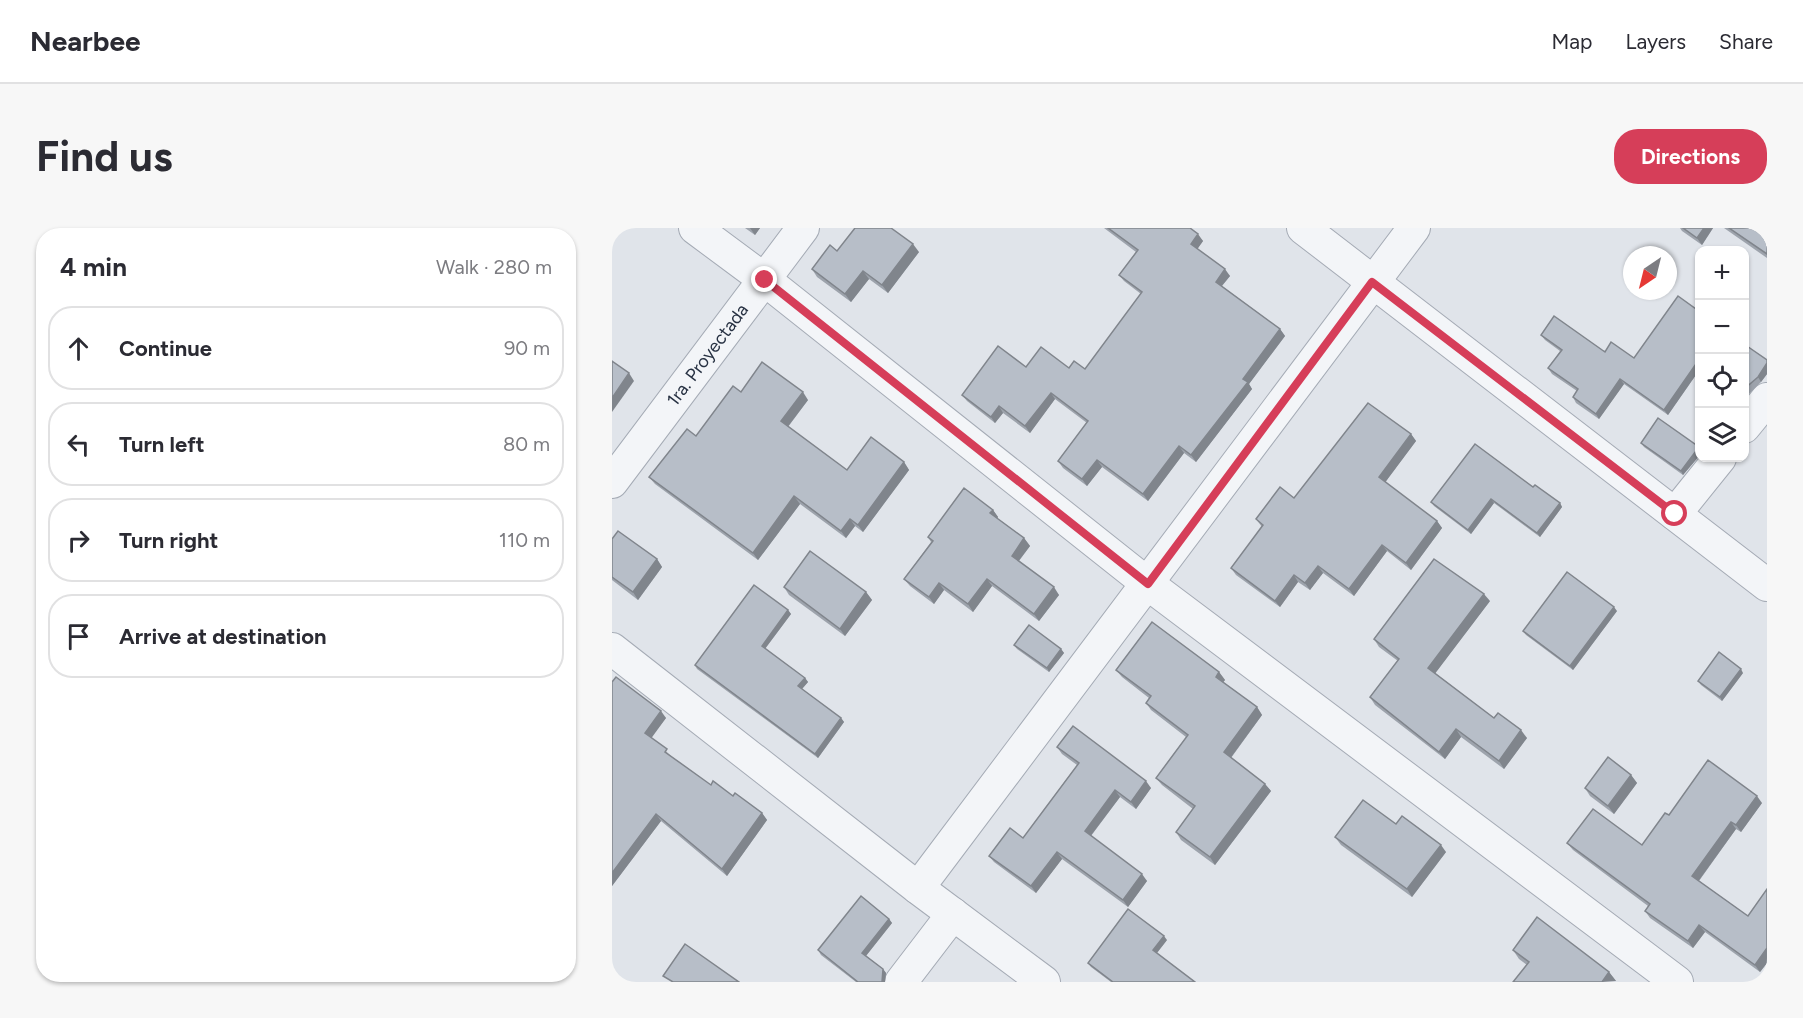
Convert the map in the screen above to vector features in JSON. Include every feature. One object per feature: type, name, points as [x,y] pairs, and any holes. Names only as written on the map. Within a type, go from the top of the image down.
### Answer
[{"type":"street","points":[[695,228],[765,280],[1148,584],[1677,982]]},
{"type":"street","name":"1ra. Proyectada","points":[[612,482],[803,228]]},
{"type":"street","points":[[1303,228],[1767,585]]},
{"type":"street","points":[[918,888],[1414,228]]},
{"type":"street","points":[[1749,421],[1767,399]]},
{"type":"street","points":[[1675,514],[1717,462]]},
{"type":"street","points":[[612,650],[918,888],[1044,982]]},
{"type":"street","points":[[901,982],[953,914]]},
{"type":"building","points":[[855,228],[891,228],[913,244],[882,285],[863,271],[845,294],[812,269],[830,245],[837,251]]},
{"type":"building","points":[[1108,228],[1190,228],[1198,234],[1191,244],[1225,269],[1216,282],[1280,329],[1243,379],[1248,382],[1191,455],[1179,446],[1143,494],[1097,460],[1082,479],[1058,461],[1088,421],[1051,393],[1025,426],[999,406],[991,417],[962,395],[998,346],[1026,367],[1041,347],[1069,368],[1074,361],[1085,369],[1142,292],[1119,275],[1138,250]]},
{"type":"building","points":[[1683,228],[1704,228],[1697,238]]},
{"type":"building","points":[[1729,228],[1767,228],[1767,254]]},
{"type":"building","points":[[1677,297],[1695,308],[1695,365],[1664,410],[1620,379],[1596,414],[1573,397],[1578,389],[1548,368],[1562,350],[1541,335],[1554,316],[1605,352],[1611,342],[1634,358]]},
{"type":"building","points":[[1749,347],[1767,360],[1758,377],[1749,385]]},
{"type":"building","points":[[612,361],[629,373],[612,398]]},
{"type":"building","points":[[762,362],[803,392],[781,421],[847,470],[871,437],[904,462],[858,525],[850,519],[841,531],[794,496],[753,553],[649,477],[687,429],[696,436],[733,386],[741,392]]},
{"type":"building","points":[[1368,403],[1411,434],[1379,477],[1437,521],[1406,563],[1382,545],[1349,589],[1318,566],[1305,583],[1294,575],[1275,601],[1231,568],[1263,525],[1256,519],[1280,487],[1294,498]]},
{"type":"building","points":[[1658,418],[1695,444],[1695,452],[1681,471],[1641,443]]},
{"type":"building","points":[[1475,444],[1533,487],[1535,485],[1560,503],[1537,533],[1491,499],[1468,530],[1431,502]]},
{"type":"building","points":[[964,488],[993,510],[990,513],[1024,538],[1012,556],[1054,587],[1034,614],[987,579],[968,604],[939,583],[929,597],[904,579],[933,541],[928,537]]},
{"type":"building","points":[[618,531],[657,559],[633,592],[612,577],[612,539]]},
{"type":"building","points":[[810,551],[866,592],[840,629],[784,587]]},
{"type":"building","points":[[1434,559],[1484,594],[1428,668],[1494,718],[1498,713],[1521,730],[1499,761],[1456,729],[1439,752],[1370,697],[1399,659],[1374,639]]},
{"type":"building","points":[[1567,572],[1614,607],[1570,666],[1523,631]]},
{"type":"building","points":[[754,585],[788,610],[762,646],[805,678],[798,686],[841,718],[815,754],[695,665]]},
{"type":"building","points":[[1152,622],[1219,672],[1216,677],[1257,707],[1224,752],[1265,784],[1210,857],[1176,832],[1195,806],[1156,778],[1188,735],[1146,703],[1151,696],[1116,670]]},
{"type":"building","points":[[1029,625],[1061,649],[1047,668],[1014,645]]},
{"type":"building","points":[[1719,652],[1741,669],[1720,697],[1698,681]]},
{"type":"building","points":[[616,677],[661,711],[645,733],[667,749],[665,752],[711,785],[713,781],[733,796],[735,793],[762,813],[722,869],[656,814],[612,873],[612,682]]},
{"type":"building","points":[[1073,726],[1146,781],[1131,802],[1115,790],[1085,831],[1142,874],[1123,900],[1057,852],[1031,886],[989,856],[1010,828],[1023,838],[1079,763],[1057,747]]},
{"type":"building","points":[[1608,757],[1631,775],[1608,806],[1585,788]]},
{"type":"building","points":[[1708,760],[1757,796],[1736,825],[1731,822],[1692,876],[1748,916],[1767,889],[1767,948],[1755,965],[1699,925],[1688,941],[1645,911],[1650,904],[1567,843],[1593,809],[1642,845],[1665,813],[1669,815]]},
{"type":"building","points":[[1363,800],[1396,824],[1402,816],[1441,845],[1407,889],[1335,837]]},
{"type":"building","points":[[861,896],[889,919],[862,953],[883,969],[882,982],[858,982],[818,950]]},
{"type":"building","points":[[1128,909],[1164,936],[1153,950],[1195,982],[1113,982],[1088,963]]},
{"type":"building","points":[[1537,917],[1609,972],[1602,982],[1513,982],[1529,962],[1513,950]]},
{"type":"building","points":[[685,944],[739,982],[673,982],[663,976]]},
{"type":"route","points":[[765,280],[1148,584],[1372,282],[1675,514]]}]
